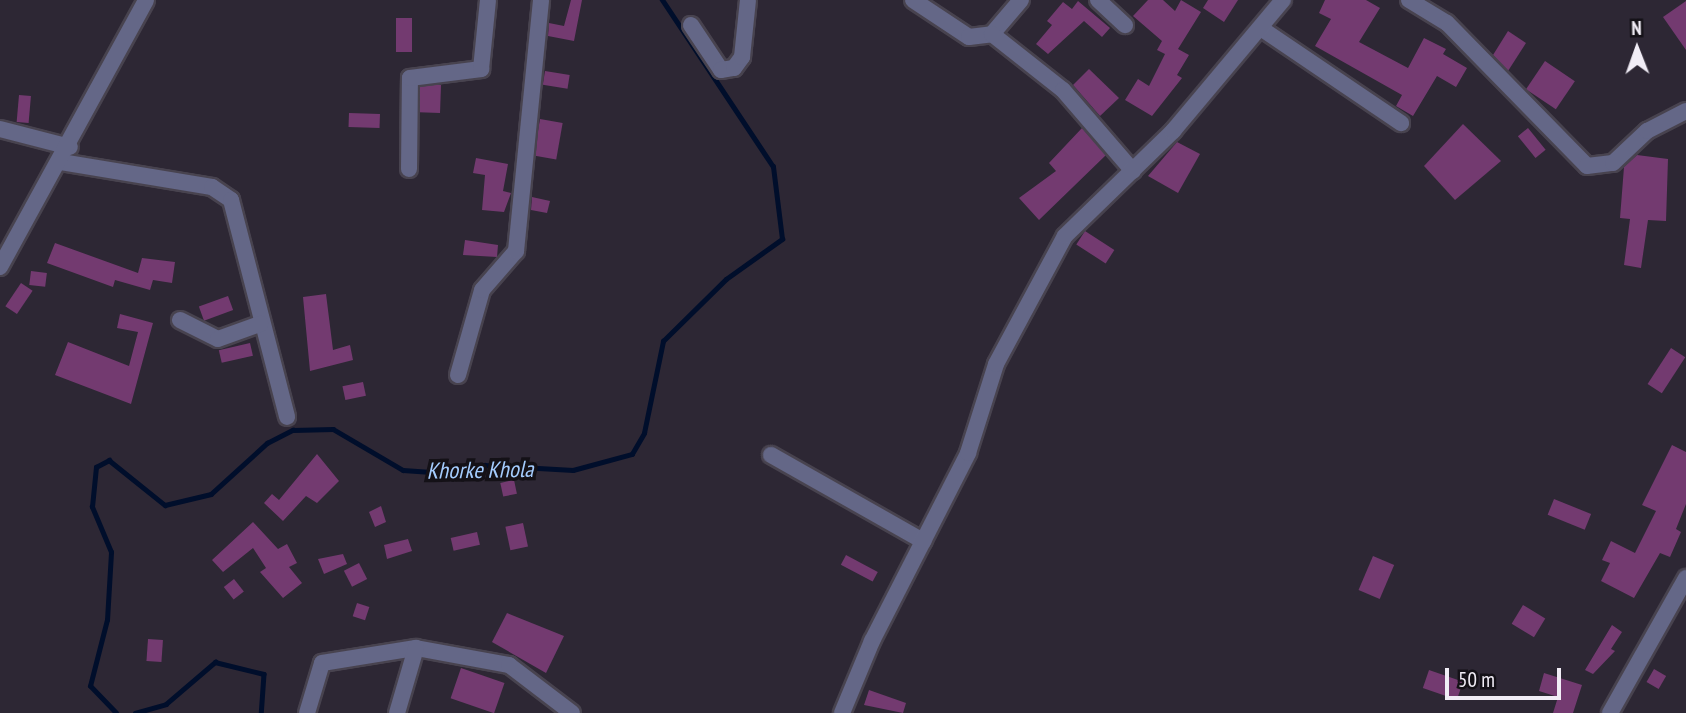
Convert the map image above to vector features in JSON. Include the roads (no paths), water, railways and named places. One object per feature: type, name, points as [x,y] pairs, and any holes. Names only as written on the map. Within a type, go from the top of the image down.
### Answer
[{"type":"street","points":[[0,267],[70,147],[146,0]]},
{"type":"street","points":[[409,169],[410,79],[481,69],[488,0]]},
{"type":"street","points":[[458,375],[482,290],[516,251],[541,0]]},
{"type":"street","points":[[691,25],[721,71],[734,68],[742,58],[748,0]]},
{"type":"street","points":[[913,0],[969,37],[992,34],[1021,0]]},
{"type":"street","points":[[1098,0],[1125,25]]},
{"type":"street","points":[[1409,0],[1447,23],[1587,166],[1613,163],[1647,131],[1686,111]]},
{"type":"street","points":[[842,713],[923,541],[968,453],[996,364],[1055,254],[1084,215],[1133,171],[1262,29],[1278,2]]},
{"type":"street","points":[[1262,29],[1401,123]]},
{"type":"street","points":[[992,34],[1063,89],[1133,171]]},
{"type":"street","points":[[0,129],[70,147]]},
{"type":"street","points":[[61,162],[221,190],[230,200],[260,324],[287,417]]},
{"type":"street","points":[[180,320],[218,339],[260,324]]},
{"type":"street","points":[[771,455],[923,541]]},
{"type":"street","points":[[1610,713],[1686,578]]},
{"type":"street","points":[[307,713],[322,663],[416,648],[509,666],[572,713]]},
{"type":"street","points":[[397,713],[416,648]]},
{"type":"waterway","name":"Khorke Khola","points":[[116,713],[90,686],[107,620],[111,552],[92,507],[96,467],[109,460],[165,505],[211,494],[267,443],[293,430],[333,429],[403,470],[442,473],[484,465],[573,470],[632,454],[644,433],[663,341],[726,279],[782,239],[773,167],[662,0]]},
{"type":"waterway","name":"Khorke Khola","points":[[135,713],[166,704],[215,662],[264,674],[261,713]]}]
